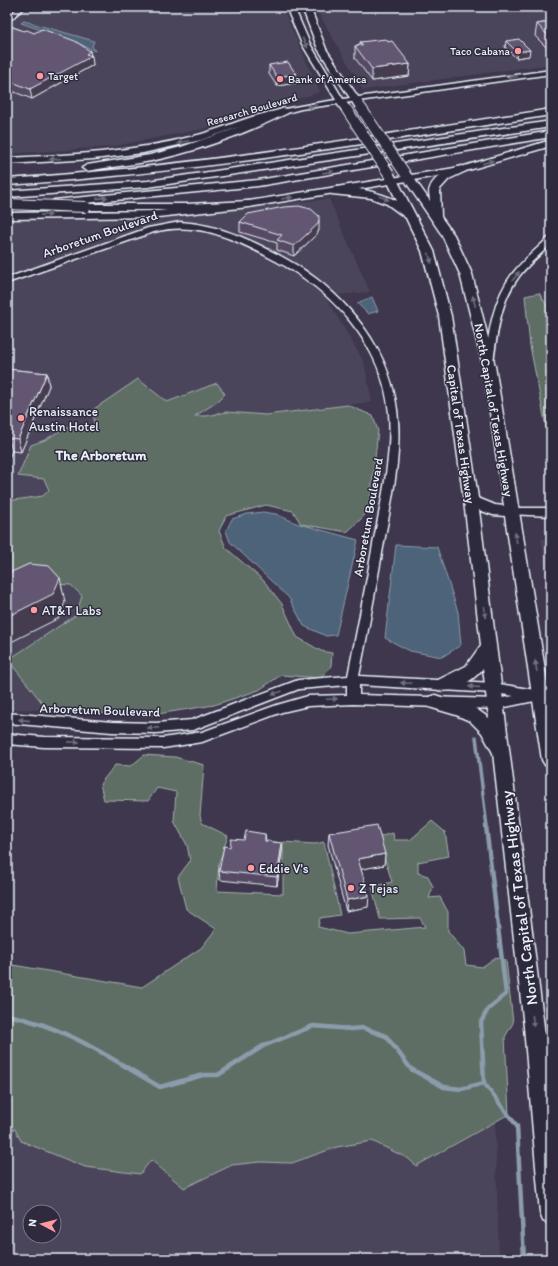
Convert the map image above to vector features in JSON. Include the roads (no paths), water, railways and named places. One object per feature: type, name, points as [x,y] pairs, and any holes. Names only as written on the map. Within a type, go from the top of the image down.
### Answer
[{"type":"highway","name":"North Capital of Texas Highway","points":[[358,104],[448,235],[466,274],[472,294],[489,366],[551,760]]},
{"type":"highway","points":[[344,106],[392,177]]},
{"type":"highway","points":[[7,176],[101,170],[250,152],[551,106]]},
{"type":"highway","points":[[62,173],[177,152],[221,138],[284,111]]},
{"type":"highway","points":[[7,182],[76,179],[195,166],[551,112]]},
{"type":"highway","points":[[7,188],[90,183],[205,171],[551,118]]},
{"type":"highway","points":[[7,194],[148,184],[551,124]]},
{"type":"highway","points":[[151,193],[274,175],[404,150],[419,144]]},
{"type":"highway","points":[[436,216],[435,188],[445,177],[462,169]]},
{"type":"highway","name":"Capital of Texas Highway","points":[[392,177],[428,251],[445,316],[471,501],[495,696]]},
{"type":"highway","points":[[332,191],[355,192],[382,197],[399,206],[414,222]]},
{"type":"highway","points":[[7,206],[187,207],[249,204]]},
{"type":"highway","points":[[471,501],[493,510],[512,512]]},
{"type":"highway","points":[[444,685],[466,676],[475,669],[489,645]]},
{"type":"highway","name":"North Capital of Texas Highway","points":[[495,696],[534,1027],[551,1213]]},
{"type":"highway","points":[[435,702],[467,712],[486,725],[502,753]]},
{"type":"main road","points":[[290,7],[296,24],[313,58],[344,106]]},
{"type":"main road","name":"North Capital of Texas Highway","points":[[306,7],[322,48],[358,104]]},
{"type":"main road","name":"Research Boulevard","points":[[7,161],[93,156],[168,146],[284,111],[358,104],[391,94],[551,72]]},
{"type":"main road","points":[[344,81],[369,92],[391,94]]},
{"type":"main road","points":[[7,206],[216,188],[278,180],[551,134]]},
{"type":"main road","points":[[7,216],[158,214],[249,204],[332,191],[392,177],[462,169],[551,143]]},
{"type":"street","points":[[7,21],[22,7]]},
{"type":"street","name":"Arboretum Boulevard","points":[[7,281],[151,230],[167,226],[184,225],[231,236],[310,278],[332,295],[365,336],[379,361],[389,388],[393,418],[393,456],[390,484],[353,680],[353,699]]},
{"type":"street","points":[[489,366],[496,318],[505,293],[516,275],[551,240]]},
{"type":"street","points":[[512,512],[551,512]]},
{"type":"street","name":"Arboretum Boulevard","points":[[7,718],[112,727],[156,728],[193,725],[298,685],[353,680],[444,685],[495,696]]},
{"type":"street","name":"Arboretum Boulevard","points":[[7,739],[44,742],[163,743],[202,737],[281,708],[308,701],[353,699],[435,702],[495,696],[540,696]]},
{"type":"water","points":[[24,21],[94,41],[92,46],[95,51],[78,43],[21,23]]},
{"type":"water","points":[[372,297],[378,311],[368,314],[357,303]]},
{"type":"water","points":[[263,512],[276,514],[296,523],[358,540],[336,635],[326,636],[304,626],[289,598],[230,542],[226,531],[232,519],[247,514]]},
{"type":"water","points":[[396,545],[437,547],[458,612],[461,645],[442,657],[410,651],[385,638]]},
{"type":"waterway","points":[[549,413],[551,418]]},
{"type":"waterway","points":[[476,737],[487,827]]},
{"type":"waterway","points":[[484,1083],[481,1022],[488,1009],[506,994],[486,826]]},
{"type":"waterway","points":[[7,1015],[28,1020],[68,1035],[105,1054],[160,1087],[203,1075],[218,1075],[263,1046],[313,1026],[351,1029],[363,1028],[386,1036],[411,1069],[444,1087],[461,1089],[484,1083]]},
{"type":"waterway","points":[[484,1083],[517,1126],[524,1259]]},
{"type":"place","name":"Taco Cabana","points":[[518,51]]},
{"type":"place","name":"Target","points":[[40,76]]},
{"type":"place","name":"Bank of America","points":[[280,79]]},
{"type":"place","name":"Renaissance Austin Hotel","points":[[21,418]]},
{"type":"place","name":"AT&T Labs","points":[[34,610]]},
{"type":"place","name":"Eddie V's","points":[[251,868]]},
{"type":"place","name":"Z Tejas","points":[[351,888]]},
{"type":"district","name":"The Arboretum","points":[[101,455]]}]
